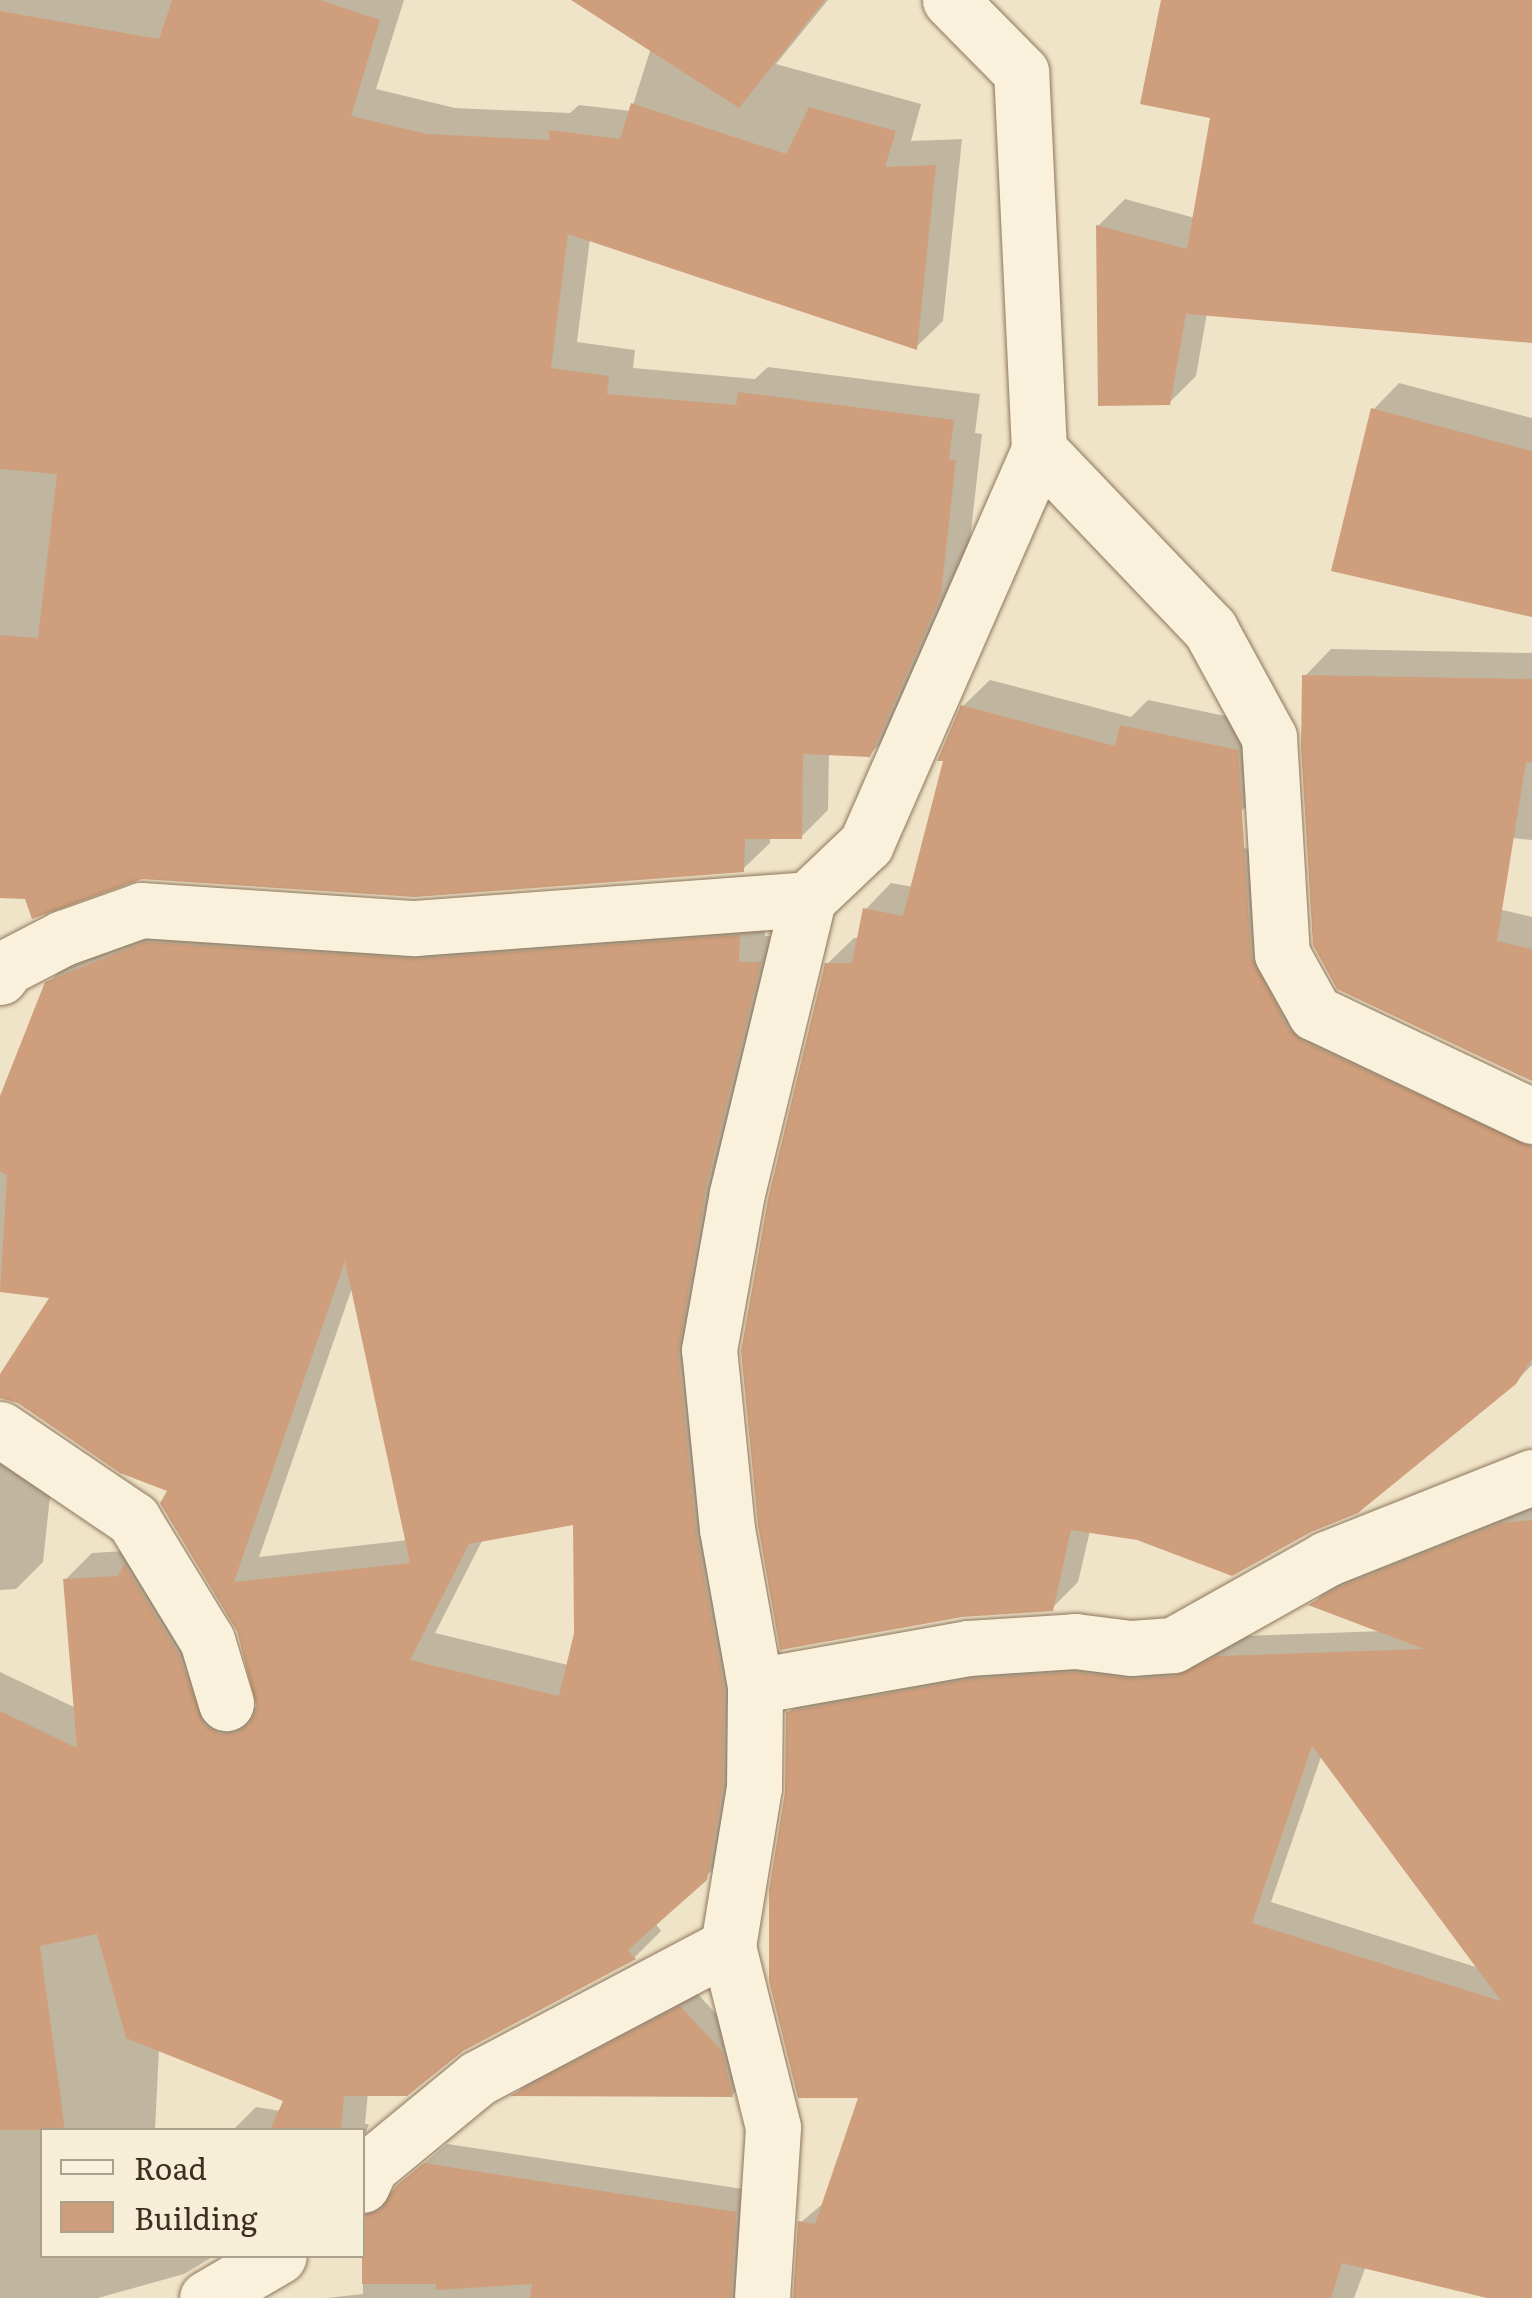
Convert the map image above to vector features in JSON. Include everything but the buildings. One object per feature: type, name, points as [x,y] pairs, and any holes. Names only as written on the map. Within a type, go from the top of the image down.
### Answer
[{"type":"street","points":[[762,2298],[773,2127],[728,1946],[754,1787],[755,1686],[728,1529],[709,1350],[737,1193],[808,899],[866,844],[1039,450],[1021,72],[950,0]]},
{"type":"street","points":[[1039,450],[1210,630],[1269,737],[1282,954],[1316,1014],[1532,1116]]},
{"type":"street","points":[[0,977],[7,967],[63,938],[141,910],[415,928],[808,899]]},
{"type":"street","points":[[0,1429],[133,1518],[207,1640],[226,1703]]},
{"type":"street","points":[[755,1686],[968,1648],[1074,1641],[1131,1648],[1173,1645],[1326,1559],[1532,1476]]},
{"type":"street","points":[[365,2179],[370,2167],[478,2078],[728,1946]]},
{"type":"street","points":[[207,2298],[276,2258]]}]
